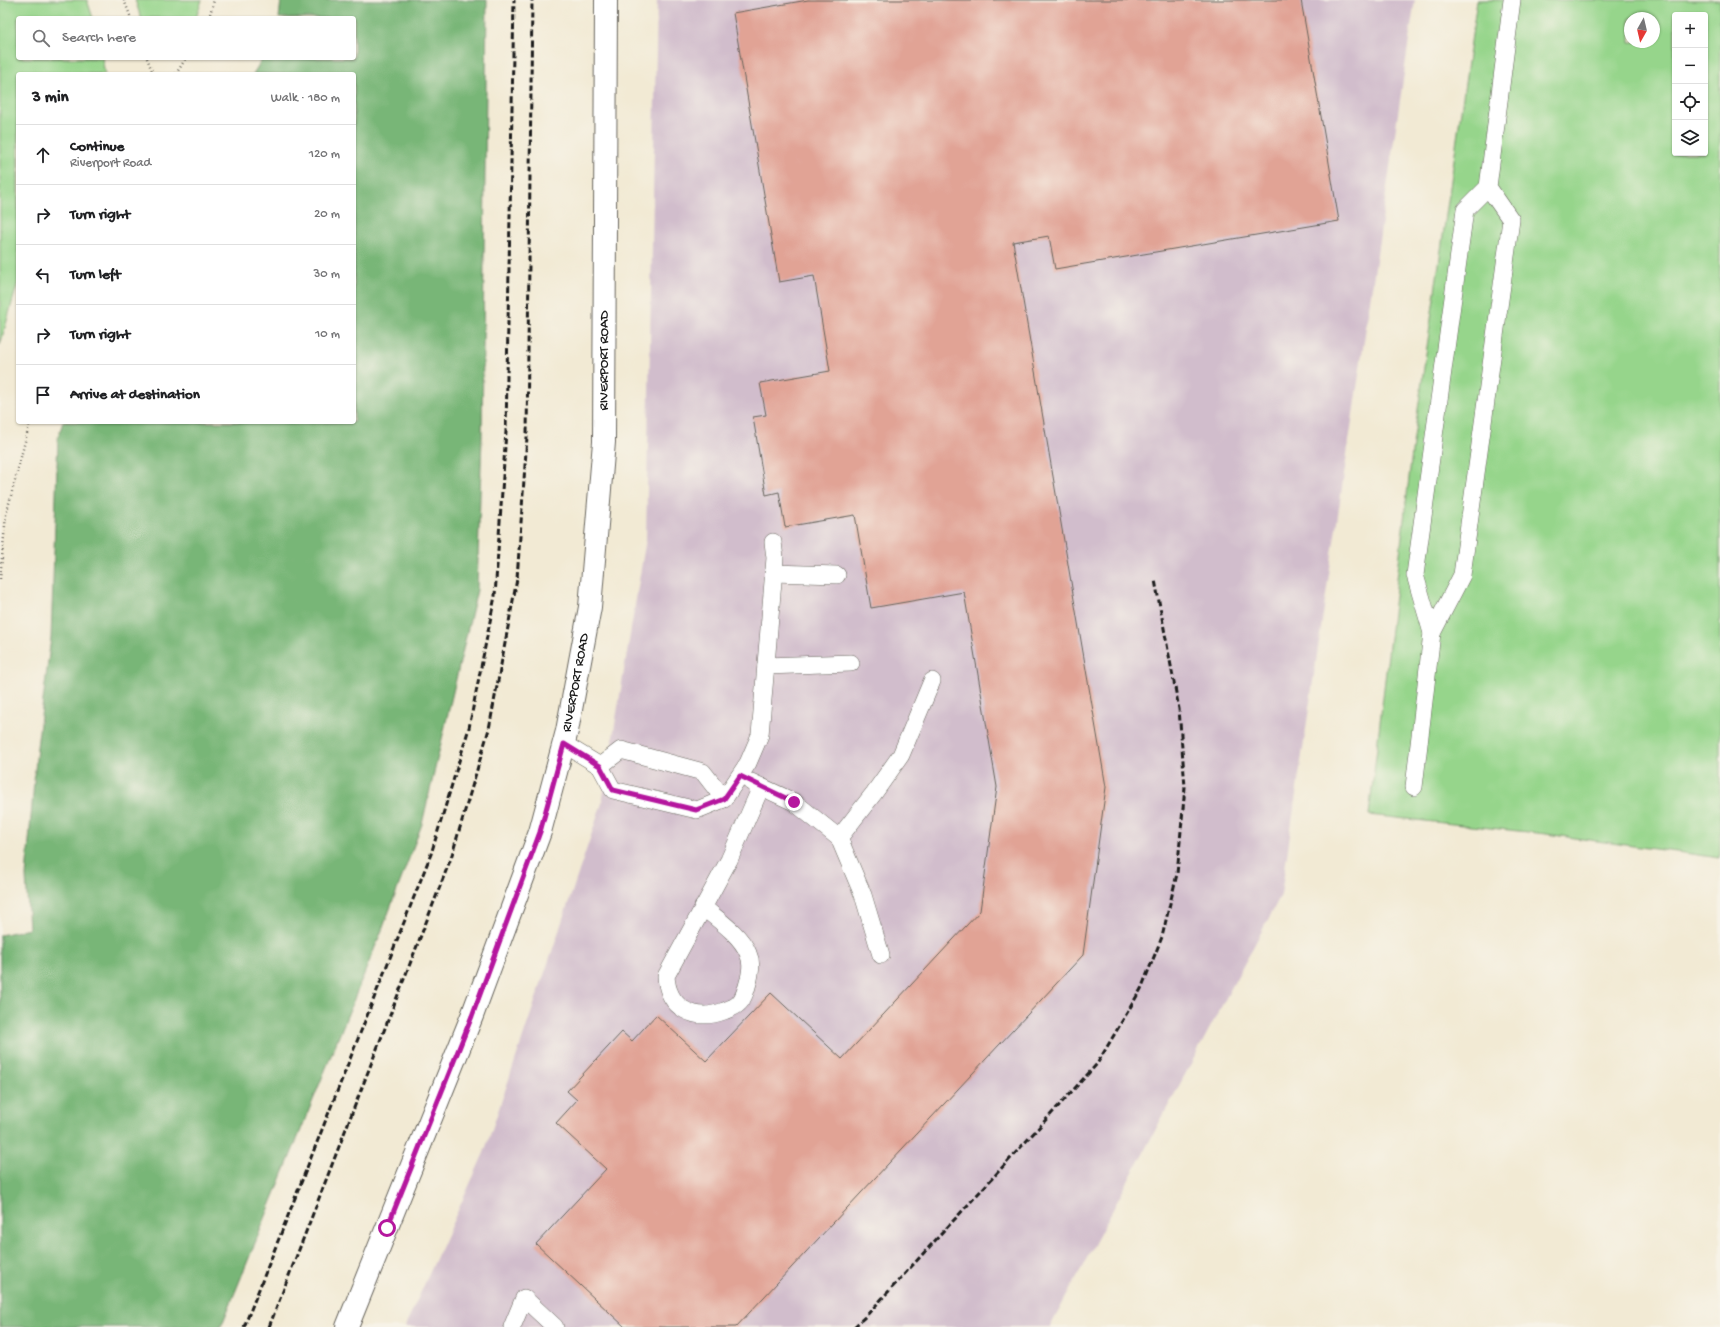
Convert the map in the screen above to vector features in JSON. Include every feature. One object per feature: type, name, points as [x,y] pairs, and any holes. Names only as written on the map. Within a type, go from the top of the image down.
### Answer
[{"type":"street","name":"RIVERPORT ROAD","points":[[346,1327],[477,1001],[540,832],[564,744],[590,607],[604,442],[606,0]]},
{"type":"lane","points":[[1432,633],[1415,575],[1465,210],[1488,187],[1512,0]]},
{"type":"lane","points":[[1414,787],[1432,633],[1462,575],[1511,220],[1488,187]]},
{"type":"lane","points":[[564,744],[600,766],[613,790],[696,810],[724,799],[740,776],[760,735],[775,558],[772,542]]},
{"type":"lane","points":[[773,573],[837,576]]},
{"type":"lane","points":[[766,666],[851,663]]},
{"type":"lane","points":[[839,838],[901,755],[932,681]]},
{"type":"lane","points":[[600,766],[621,750],[703,772],[724,799]]},
{"type":"lane","points":[[740,776],[794,802],[839,838],[863,895],[881,955]]},
{"type":"lane","points":[[703,907],[739,939],[748,951],[752,964],[744,994],[737,1006],[705,1015],[684,1010],[673,1000],[667,985],[666,976],[703,907],[729,860],[761,787]]},
{"type":"lane","points":[[512,1327],[524,1298],[555,1327]]},
{"type":"path","points":[[124,0],[130,16]]},
{"type":"path","points":[[210,16],[214,0]]},
{"type":"path","points":[[148,60],[152,72]]},
{"type":"path","points":[[177,72],[185,60]]},
{"type":"path","points":[[0,579],[6,515],[29,424]]},
{"type":"shaded area","points":[[657,0],[1415,0],[1281,895],[1050,1327],[405,1327],[484,1153],[602,803],[646,539]]},
{"type":"green space","points":[[0,0],[87,0],[92,16],[16,16],[16,60],[102,60],[105,72],[16,72],[16,289],[0,345]]},
{"type":"green space","points":[[135,0],[202,0],[197,16],[140,16]]},
{"type":"green space","points":[[281,0],[487,0],[482,436],[477,590],[422,824],[382,930],[221,1327],[0,1327],[0,935],[29,929],[26,876],[37,747],[51,638],[58,437],[62,424],[356,424],[356,72],[254,72],[262,60],[356,60],[356,16],[279,16]]},
{"type":"green space","points":[[1477,0],[1720,0],[1720,858],[1546,834],[1369,815],[1413,444]]},
{"type":"building","points":[[808,0],[1301,0],[1339,221],[1055,269],[1049,236],[1013,242],[1106,787],[1083,955],[736,1327],[625,1327],[536,1244],[606,1169],[556,1123],[577,1100],[567,1091],[622,1032],[632,1041],[656,1015],[706,1061],[771,993],[842,1059],[980,911],[997,787],[964,592],[871,608],[855,515],[785,527],[779,492],[766,495],[753,417],[766,415],[760,383],[830,371],[814,276],[779,282],[733,13]]},
{"type":"railway","points":[[244,1327],[431,854],[469,728],[495,596],[506,431],[514,0]]},
{"type":"railway","points":[[269,1327],[451,858],[489,729],[517,579],[527,437],[532,0]]},
{"type":"railway","points":[[854,1327],[866,1316],[1097,1064],[1141,989],[1162,937],[1177,874],[1185,787],[1179,709],[1155,580]]},
{"type":"route","points":[[387,1228],[472,1016],[540,832],[564,744],[600,766],[613,790],[696,810],[724,799],[740,776],[794,802]]}]
